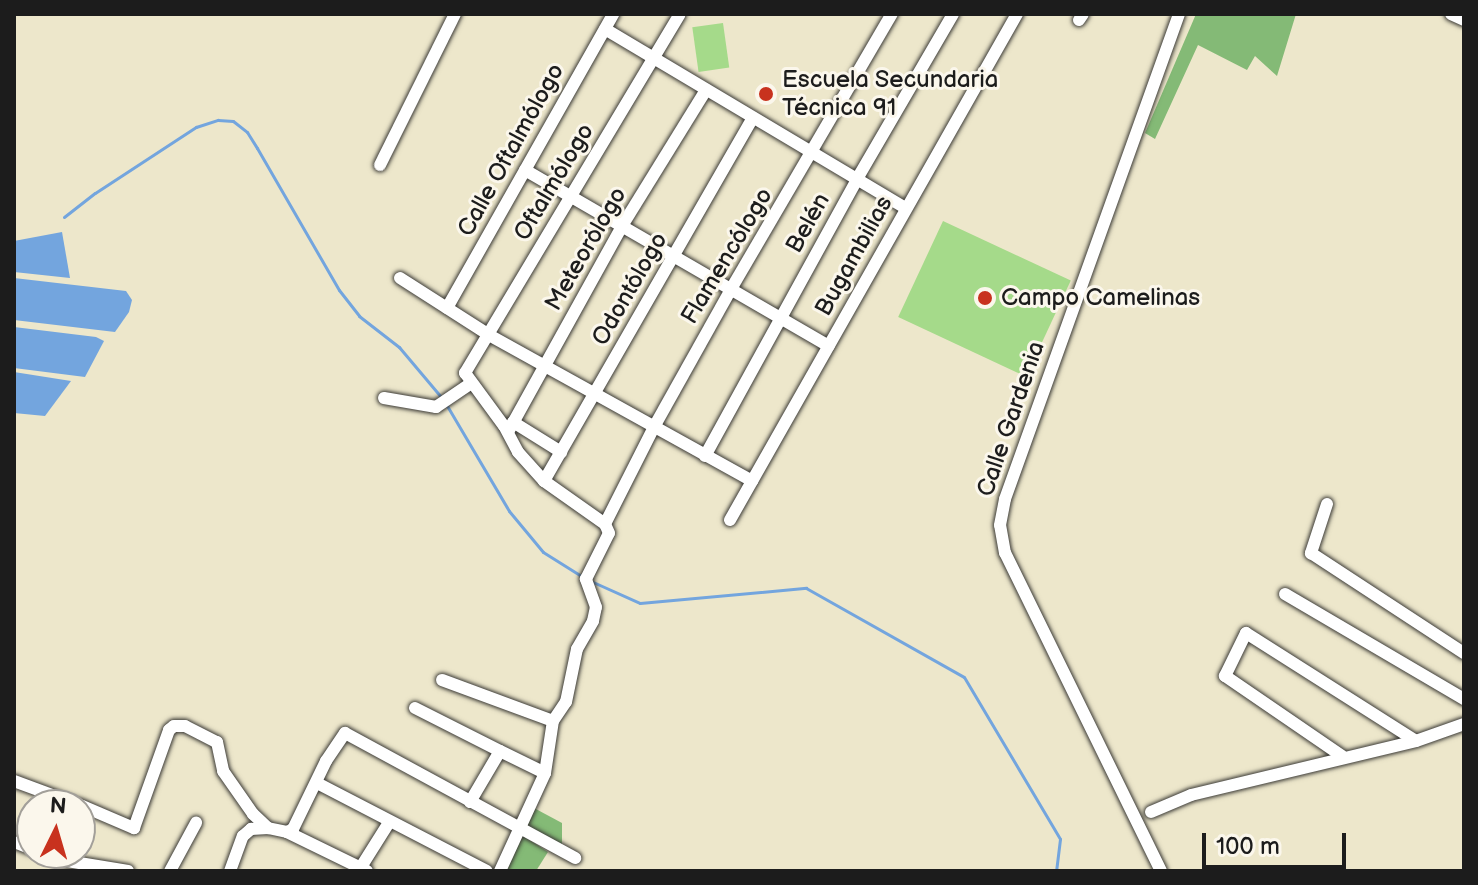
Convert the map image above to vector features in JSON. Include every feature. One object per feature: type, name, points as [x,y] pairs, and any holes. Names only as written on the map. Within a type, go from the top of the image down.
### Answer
[{"type":"street","points":[[380,165],[455,14]]},
{"type":"street","name":"Calle Oftalmólogo","points":[[447,308],[613,14]]},
{"type":"street","name":"Oftalmólogo","points":[[468,378],[489,335],[680,14]]},
{"type":"street","name":"Flamencólogo","points":[[500,871],[545,773],[553,721],[566,702],[577,649],[593,621],[596,607],[586,579],[606,543],[609,533],[605,524],[654,427],[731,289],[813,154],[892,14]]},
{"type":"street","name":"Belén","points":[[705,456],[857,179],[953,14]]},
{"type":"street","name":"Bugambilias","points":[[730,520],[1017,14]]},
{"type":"street","name":"Calle Gardenia","points":[[1161,871],[1005,553],[1000,525],[1005,499],[1179,14]]},
{"type":"street","points":[[1451,14],[1464,20]]},
{"type":"street","points":[[605,29],[905,208]]},
{"type":"street","name":"Meteorólogo","points":[[511,427],[622,226],[706,90]]},
{"type":"street","name":"Odontólogo","points":[[544,481],[753,118]]},
{"type":"street","points":[[525,170],[829,346]]},
{"type":"street","points":[[400,278],[544,367],[752,481]]},
{"type":"street","points":[[384,398],[429,408],[445,403],[468,378],[511,427],[561,452]]},
{"type":"street","points":[[511,427],[518,452],[544,481],[605,524]]},
{"type":"street","points":[[1327,504],[1311,553],[1464,653]]},
{"type":"street","points":[[1285,594],[1464,699]]},
{"type":"street","points":[[1342,756],[1225,676],[1246,633],[1416,741]]},
{"type":"street","points":[[442,680],[553,721]]},
{"type":"street","points":[[415,708],[545,773]]},
{"type":"street","points":[[1151,812],[1191,795],[1342,756],[1416,741],[1464,724]]},
{"type":"street","points":[[96,812],[134,828],[169,730],[174,726],[185,726],[217,742],[223,771],[253,814],[268,828]]},
{"type":"street","points":[[287,832],[293,829],[326,761],[345,733],[575,858]]},
{"type":"street","points":[[470,802],[500,751]]},
{"type":"street","points":[[14,781],[36,789]]},
{"type":"street","points":[[317,783],[487,871]]},
{"type":"street","points":[[230,871],[243,836],[251,829],[268,828],[287,832],[364,869],[390,821]]},
{"type":"street","points":[[170,871],[196,823]]},
{"type":"street","points":[[96,866],[128,871]]},
{"type":"green space","points":[[1196,14],[1296,14],[1277,76],[1255,56],[1247,70],[1198,45],[1155,139],[1145,133]]},
{"type":"green space","points":[[723,23],[729,68],[699,72],[692,27]]},
{"type":"green space","name":"Campo Camelinas","points":[[943,221],[1071,281],[1026,377],[898,317]]},
{"type":"green space","points":[[534,808],[562,823],[562,846],[525,826]]},
{"type":"green space","points":[[522,835],[548,852],[536,871],[507,871]]},
{"type":"water","points":[[62,232],[70,278],[14,272],[14,241]]},
{"type":"water","points":[[14,278],[126,291],[132,300],[129,312],[115,332],[14,320]]},
{"type":"water","points":[[14,327],[96,337],[104,341],[85,377],[14,368]]},
{"type":"water","points":[[14,372],[71,381],[45,416],[14,413]]},
{"type":"waterway","points":[[64,217],[196,127],[218,120],[233,121],[247,132],[339,290],[359,316],[399,347],[442,398]]},
{"type":"waterway","points":[[446,404],[509,511],[543,552],[583,577]]},
{"type":"waterway","points":[[593,582],[640,603],[806,588],[964,677],[1060,839],[1056,871]]},
{"type":"place","name":"Escuela Secundaria Técnica 91","points":[[766,94]]},
{"type":"place","name":"Campo Camelinas","points":[[985,298]]}]
